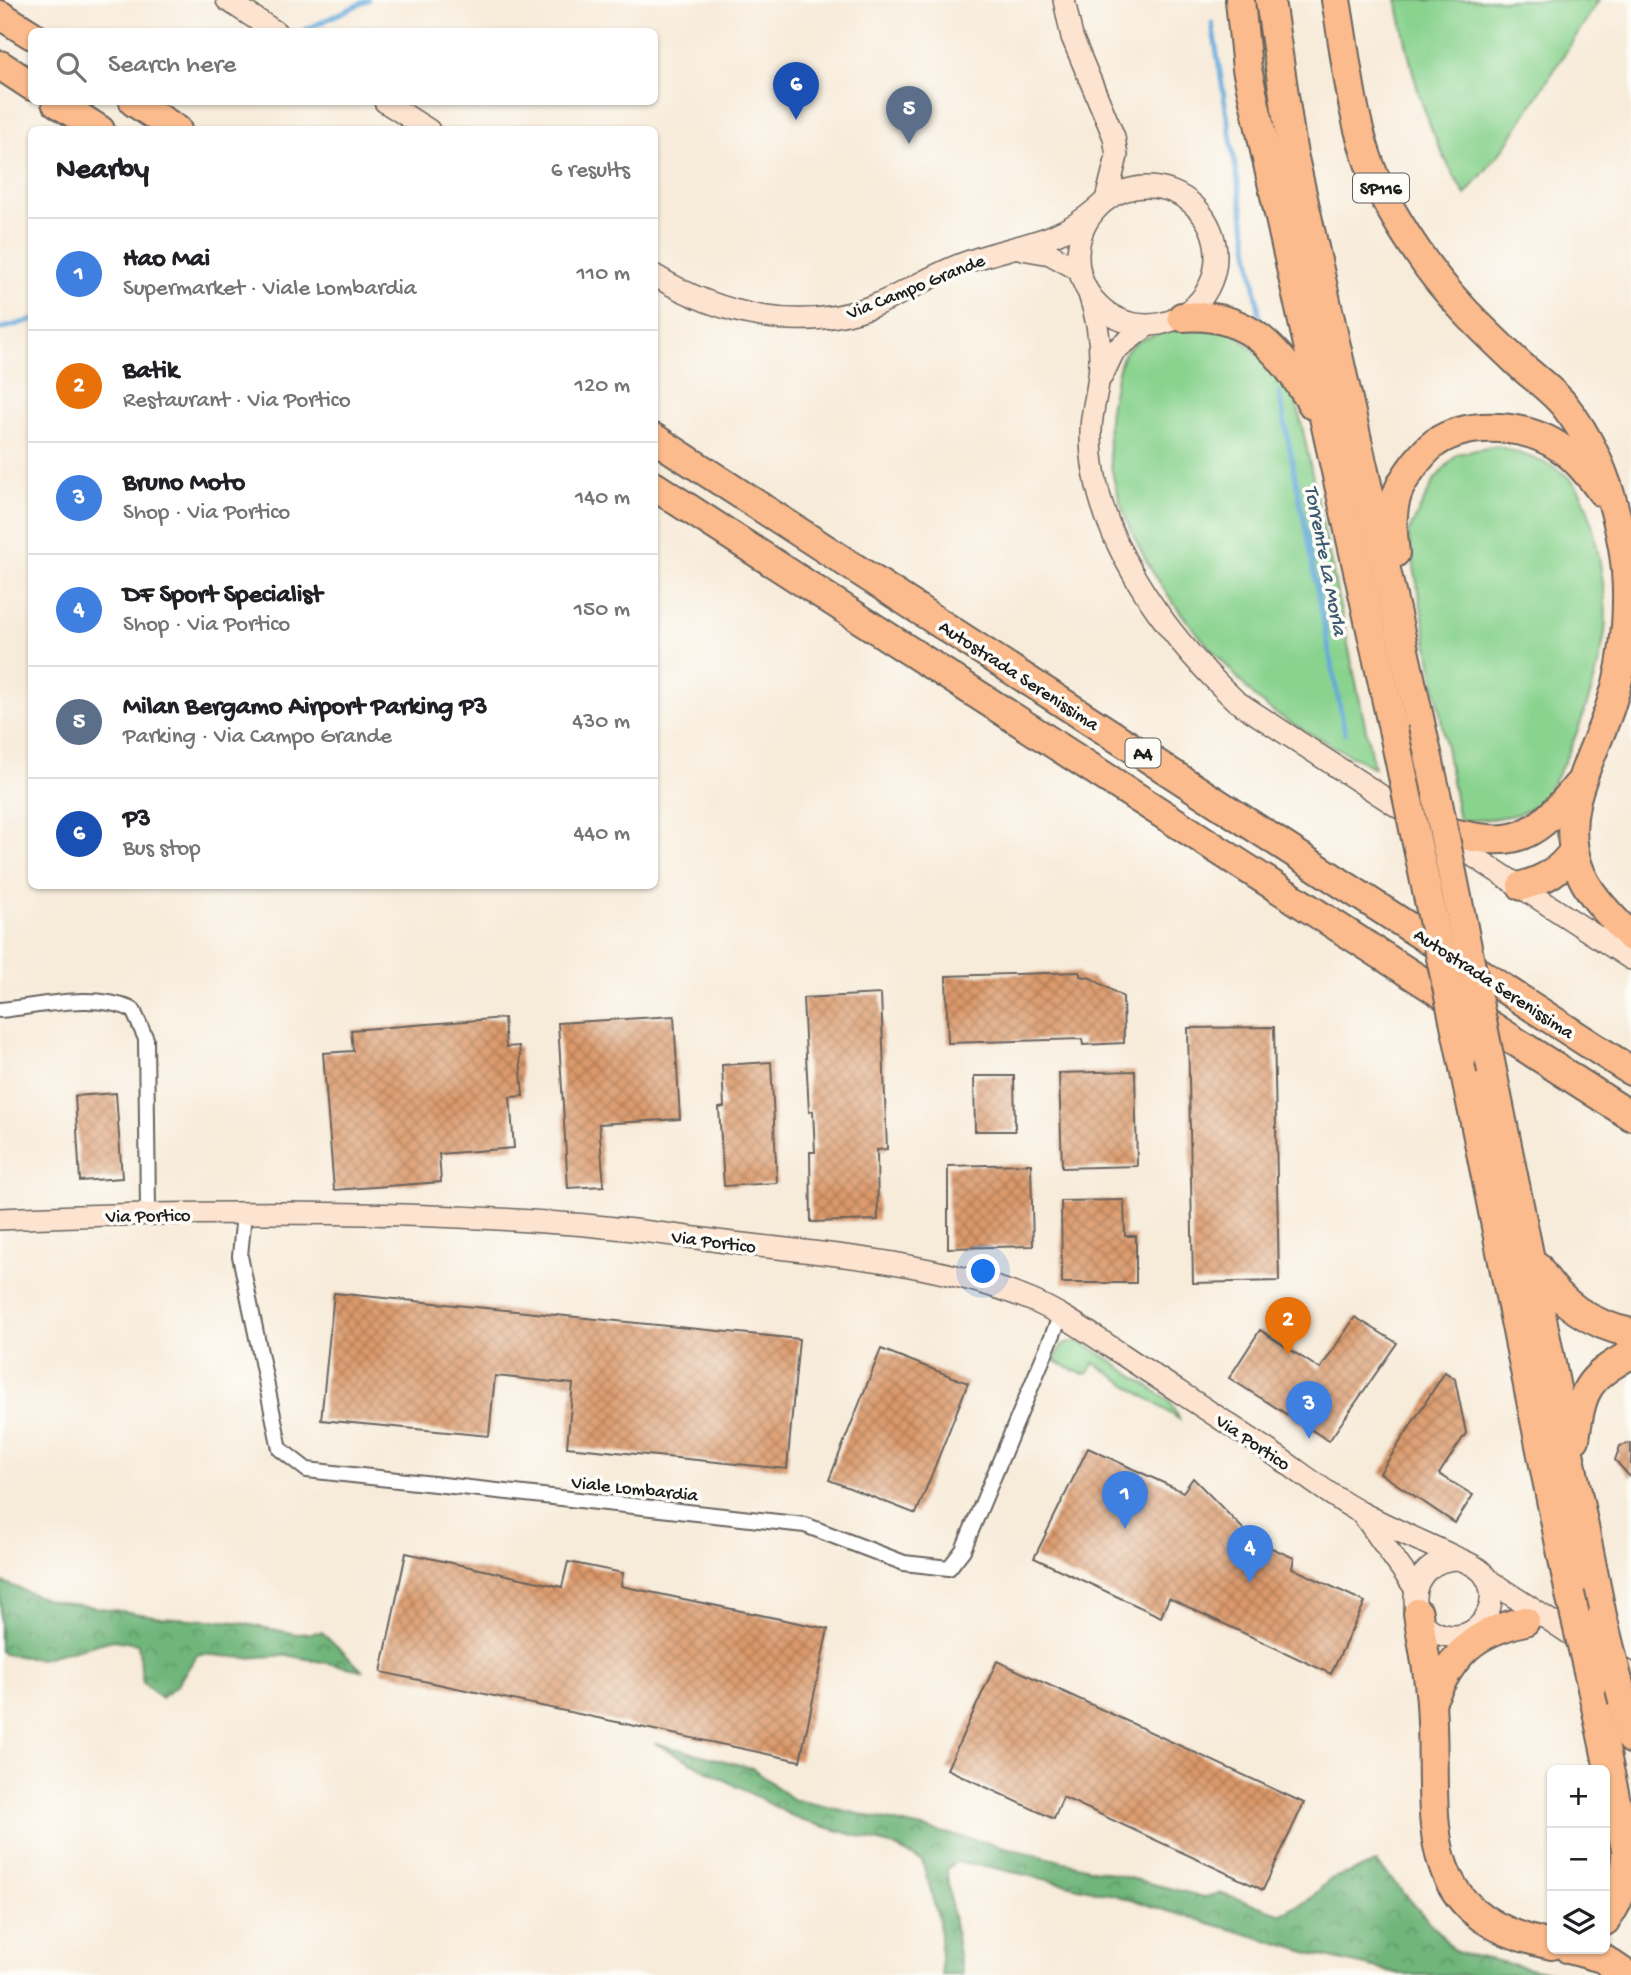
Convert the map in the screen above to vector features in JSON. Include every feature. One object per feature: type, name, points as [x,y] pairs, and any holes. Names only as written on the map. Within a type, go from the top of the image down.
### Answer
[{"type":"highway","points":[[1240,0],[1247,69],[1393,729],[1570,1594],[1629,1863],[1616,1908],[1610,1915]]},
{"type":"highway","points":[[1269,0],[1292,149],[1437,798],[1602,1616],[1627,1695],[1631,1739]]},
{"type":"highway","name":"SP116","points":[[1336,0],[1362,138],[1388,203],[1419,254],[1453,298],[1564,405],[1594,451],[1614,506],[1623,549],[1626,639],[1611,705],[1579,784],[1573,816],[1574,851],[1584,882],[1631,937]]},
{"type":"highway","points":[[0,15],[28,32]]},
{"type":"highway","points":[[0,65],[28,83]]},
{"type":"highway","points":[[61,105],[94,126]]},
{"type":"highway","points":[[139,105],[171,126]]},
{"type":"highway","points":[[1182,317],[1219,319],[1255,332],[1292,370],[1325,425]]},
{"type":"highway","points":[[1402,650],[1404,612],[1392,530],[1394,507],[1401,485],[1435,443],[1466,430],[1501,428],[1531,433],[1563,449],[1614,506]]},
{"type":"highway","name":"Autostrada Serenissima","points":[[658,441],[1631,1071]]},
{"type":"highway","name":"Autostrada Serenissima","points":[[658,489],[1631,1116]]},
{"type":"highway","name":"SP116","points":[[1433,828],[1484,841],[1520,837],[1542,825],[1579,784]]},
{"type":"highway","points":[[1522,886],[1545,879],[1561,868],[1574,851]]},
{"type":"highway","points":[[1531,1255],[1550,1287],[1571,1307],[1596,1322],[1631,1333]]},
{"type":"highway","points":[[1572,1459],[1581,1400],[1594,1378],[1631,1354]]},
{"type":"highway","points":[[1417,1601],[1431,1702],[1434,1829],[1444,1873],[1461,1900],[1477,1914],[1496,1926],[1547,1942]]},
{"type":"highway","points":[[1431,1702],[1452,1661],[1470,1643],[1498,1627],[1525,1620]]},
{"type":"highway","points":[[1431,1702],[1434,1674],[1451,1644],[1461,1635]]},
{"type":"highway","points":[[1587,1954],[1602,1958],[1627,1975]]},
{"type":"main road","points":[[227,0],[270,28]]},
{"type":"main road","points":[[1064,0],[1072,37],[1114,136],[1117,156],[1101,204],[1082,231],[1077,257],[1079,270],[1089,294],[1114,317],[1147,326],[1182,317],[1201,300],[1215,270],[1215,246],[1208,222],[1185,198],[1154,187],[1137,187],[1101,204]]},
{"type":"main road","points":[[390,105],[423,126]]},
{"type":"main road","name":"Via Campo Grande","points":[[658,277],[710,304],[788,320],[813,320],[871,307],[967,262],[1065,232],[1101,204]]},
{"type":"main road","name":"Via Campo Grande","points":[[1016,248],[1050,254],[1079,270]]},
{"type":"main road","name":"SP116","points":[[1089,294],[1100,337],[1098,384],[1091,433],[1100,495],[1136,581],[1166,626],[1201,668],[1236,701],[1278,732],[1433,828],[1631,959]]},
{"type":"main road","name":"SP116","points":[[1098,384],[1114,351],[1147,326]]},
{"type":"main road","name":"Via Portico","points":[[0,1219],[156,1213],[244,1213],[497,1219],[577,1224],[795,1250],[925,1269],[997,1288],[1061,1315],[1360,1512],[1472,1564],[1487,1579],[1631,1674]]},
{"type":"main road","name":"Via Portico","points":[[1360,1512],[1388,1546],[1435,1631],[1461,1635]]},
{"type":"main road","points":[[1417,1601],[1422,1574],[1433,1564],[1459,1559]]},
{"type":"main road","points":[[1461,1635],[1471,1632],[1486,1618],[1492,1597],[1487,1579]]},
{"type":"main road","points":[[1486,1618],[1511,1617],[1525,1620],[1627,1695]]},
{"type":"street","points":[[0,1010],[99,1001],[118,1003],[133,1010],[146,1039],[148,1208],[156,1213]]},
{"type":"street","name":"Viale Lombardia","points":[[244,1213],[240,1256],[280,1449],[307,1470],[805,1525],[904,1563],[949,1568],[963,1550],[1061,1315]]},
{"type":"green space","points":[[1397,0],[1599,0],[1505,147],[1465,195],[1429,124],[1408,53]]},
{"type":"green space","points":[[1196,324],[1233,331],[1289,384],[1299,412],[1374,768],[1288,721],[1249,691],[1177,608],[1135,540],[1120,503],[1111,465],[1109,427],[1114,389],[1123,357],[1138,342]]},
{"type":"green space","points":[[1497,446],[1557,469],[1576,485],[1582,495],[1592,524],[1600,563],[1605,602],[1605,632],[1596,674],[1579,726],[1558,774],[1545,793],[1532,807],[1518,814],[1459,820],[1408,533],[1435,479],[1457,454]]},
{"type":"green space","points":[[1079,1342],[1090,1347],[1170,1401],[1179,1419],[1094,1363],[1088,1373],[1082,1374],[1054,1361],[1062,1345]]},
{"type":"green space","points":[[0,1581],[48,1600],[161,1617],[236,1622],[297,1634],[322,1632],[362,1670],[287,1655],[246,1658],[198,1654],[176,1686],[161,1698],[143,1683],[138,1644],[113,1640],[40,1659],[4,1654],[0,1651]]},
{"type":"green space","points":[[655,1743],[752,1768],[792,1799],[985,1842],[1205,1897],[1220,1893],[1282,1914],[1310,1899],[1330,1879],[1377,1863],[1456,1952],[1562,1975],[1405,1975],[1317,1955],[1114,1895],[956,1862],[947,1869],[962,1975],[942,1975],[939,1921],[922,1861],[890,1845],[800,1820]]},
{"type":"building","points":[[1080,972],[1080,976],[1091,978],[1123,997],[1124,1043],[1083,1045],[1082,1039],[948,1043],[946,976]]},
{"type":"building","points":[[881,994],[887,1149],[877,1150],[878,1220],[811,1222],[810,1152],[815,1152],[813,1111],[809,1112],[803,998]]},
{"type":"building","points":[[674,1016],[680,1119],[599,1124],[604,1186],[568,1188],[558,1023]]},
{"type":"building","points":[[504,1018],[506,1047],[519,1046],[523,1096],[510,1097],[514,1148],[439,1154],[441,1182],[334,1190],[323,1053],[353,1051],[351,1030]]},
{"type":"building","points":[[1274,1027],[1279,1281],[1193,1283],[1188,1028]]},
{"type":"building","points":[[771,1062],[777,1183],[724,1186],[719,1108],[724,1107],[722,1065]]},
{"type":"building","points":[[1135,1071],[1137,1166],[1062,1168],[1059,1073]]},
{"type":"building","points":[[974,1076],[1014,1076],[1015,1131],[975,1131]]},
{"type":"building","points":[[116,1093],[122,1178],[80,1181],[75,1096]]},
{"type":"building","points":[[1031,1164],[1033,1246],[948,1248],[948,1166]]},
{"type":"building","points":[[1124,1200],[1125,1236],[1136,1236],[1136,1283],[1062,1283],[1061,1201]]},
{"type":"building","points":[[334,1293],[799,1339],[787,1469],[567,1447],[573,1384],[495,1376],[489,1436],[321,1420]]},
{"type":"building","points":[[1355,1317],[1397,1343],[1329,1441],[1229,1378],[1260,1330],[1320,1369]]},
{"type":"building","points":[[881,1349],[968,1383],[916,1514],[829,1480]]},
{"type":"building","points":[[1445,1372],[1455,1379],[1466,1433],[1439,1474],[1473,1495],[1455,1523],[1380,1473]]},
{"type":"building","points":[[1631,1443],[1631,1478],[1615,1460],[1620,1446]]},
{"type":"building","points":[[1088,1448],[1183,1492],[1193,1478],[1254,1540],[1294,1558],[1292,1568],[1365,1602],[1331,1674],[1169,1598],[1161,1617],[1034,1558]]},
{"type":"building","points":[[406,1553],[562,1587],[568,1562],[623,1573],[621,1586],[828,1629],[800,1761],[381,1672]]},
{"type":"building","points":[[997,1661],[1304,1803],[1263,1890],[1063,1797],[1054,1819],[947,1769]]},
{"type":"waterway","points":[[309,28],[368,0]]},
{"type":"waterway","name":"Torrente La Morla","points":[[1212,23],[1260,318]]},
{"type":"waterway","points":[[0,329],[28,321]]},
{"type":"waterway","name":"Torrente La Morla","points":[[1279,393],[1345,733]]},
{"type":"place","name":"P3","points":[[796,120]]},
{"type":"place","name":"Milan Bergamo Airport Parking P3","points":[[909,144]]},
{"type":"place","name":"Batik","points":[[1288,1355]]},
{"type":"place","name":"Bruno Moto","points":[[1309,1439]]},
{"type":"place","name":"Hao Mai","points":[[1125,1529]]},
{"type":"place","name":"DF Sport Specialist","points":[[1250,1583]]}]
